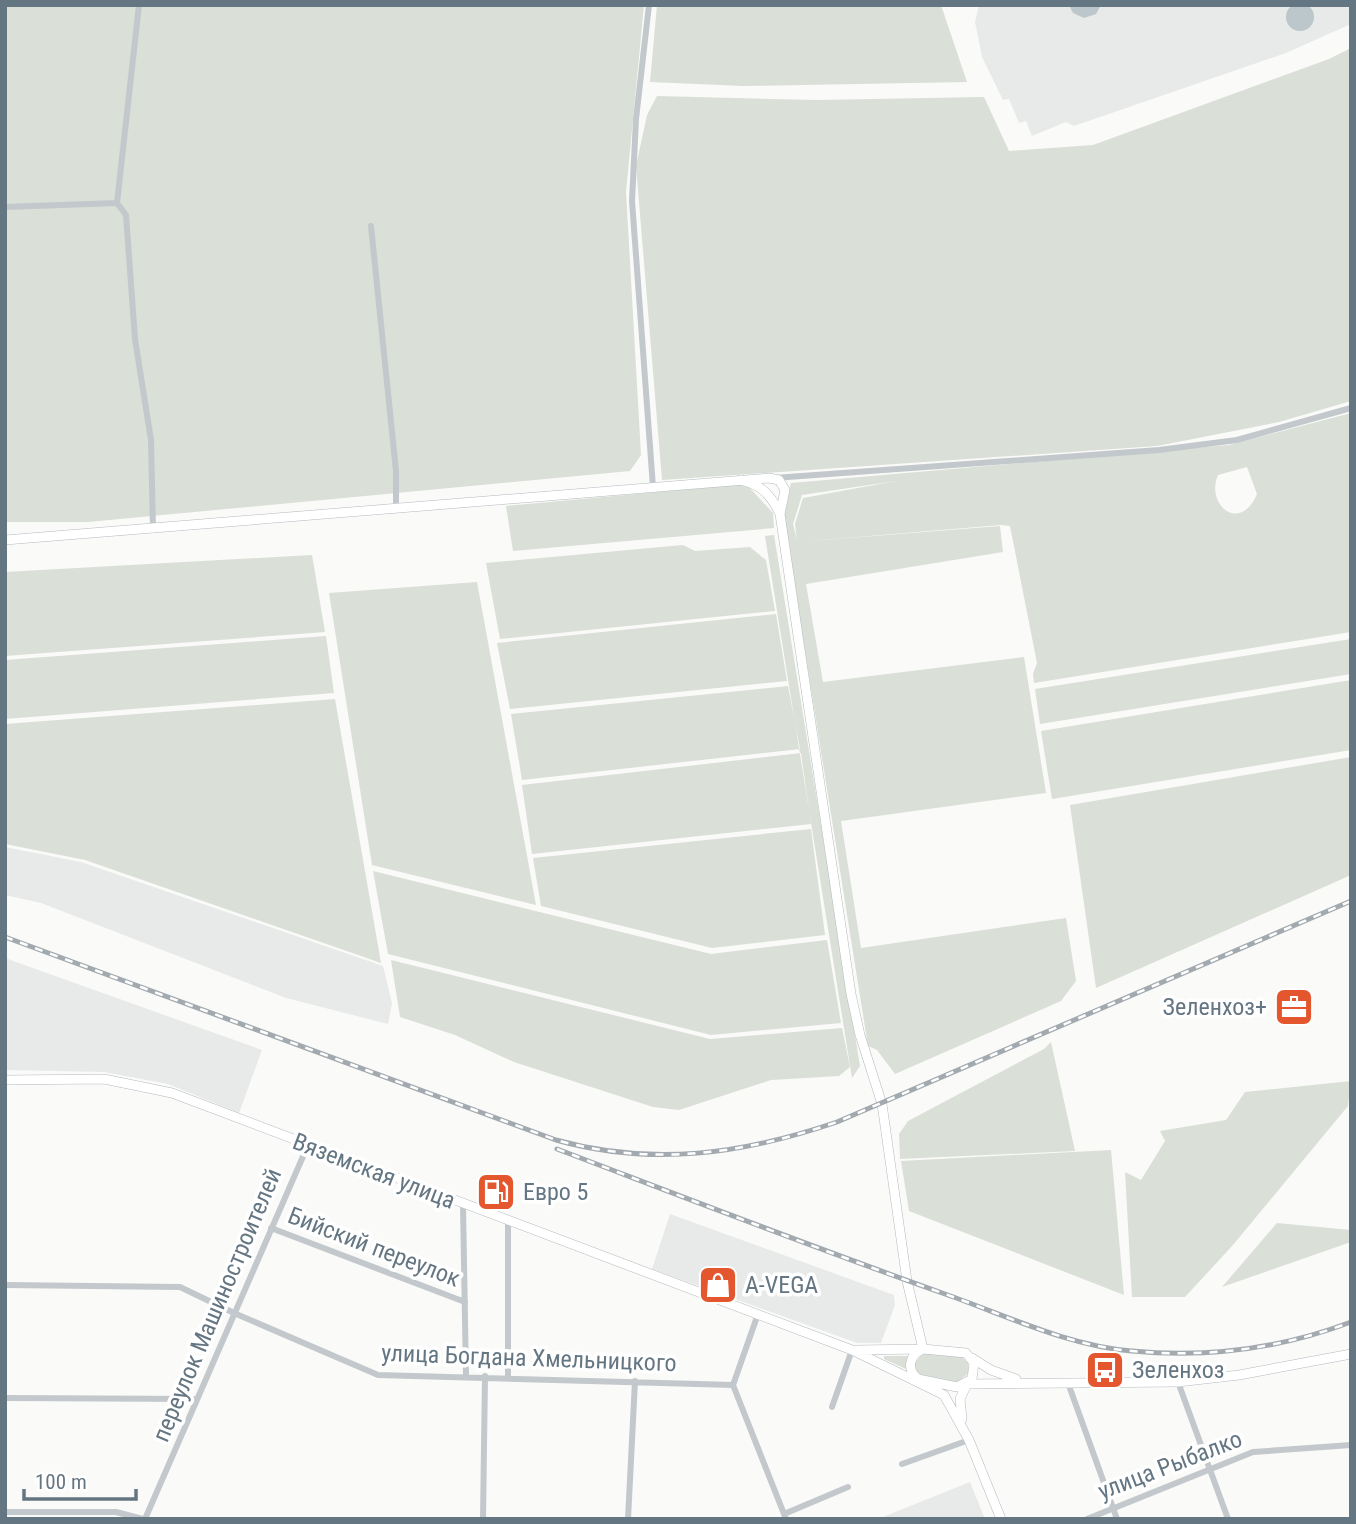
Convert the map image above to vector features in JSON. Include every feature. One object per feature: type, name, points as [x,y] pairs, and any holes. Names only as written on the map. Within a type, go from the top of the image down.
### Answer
[{"type":"main road","points":[[5,540],[740,480],[769,478],[779,481],[785,489],[780,514],[851,994],[860,1035],[883,1104],[907,1281],[923,1349]]},
{"type":"main road","points":[[740,480],[753,483],[764,490],[780,514]]},
{"type":"main road","name":"Вяземская улица","points":[[5,1080],[104,1079],[162,1091],[758,1314],[852,1350],[920,1381]]},
{"type":"main road","points":[[923,1349],[915,1353],[910,1364],[913,1375],[947,1398],[969,1440],[1001,1519]]},
{"type":"main road","points":[[852,1350],[958,1350],[998,1374],[1031,1382]]},
{"type":"main road","points":[[920,1381],[954,1387],[967,1384],[1031,1382],[1178,1382],[1240,1375],[1351,1354]]},
{"type":"main road","points":[[969,1355],[975,1370],[967,1384],[960,1408],[969,1440]]},
{"type":"street","points":[[139,5],[117,203],[126,215],[135,339],[151,440],[153,530]]},
{"type":"street","points":[[649,5],[636,119],[632,201],[653,487]]},
{"type":"street","points":[[5,208],[117,203]]},
{"type":"street","points":[[371,226],[396,471],[397,509]]},
{"type":"street","points":[[769,478],[1159,450],[1237,440],[1351,408]]},
{"type":"street","name":"переулок Машиностроителей","points":[[144,1519],[307,1145]]},
{"type":"street","points":[[463,1205],[466,1376]]},
{"type":"street","points":[[508,1222],[508,1377]]},
{"type":"street","name":"Бийский переулок","points":[[271,1228],[465,1302]]},
{"type":"street","name":"улица Богдана Хмельницкого","points":[[5,1285],[163,1284],[180,1287],[378,1375],[733,1385]]},
{"type":"street","points":[[758,1314],[733,1385],[785,1516],[848,1488]]},
{"type":"street","points":[[832,1407],[852,1350]]},
{"type":"street","points":[[483,1519],[485,1376]]},
{"type":"street","points":[[628,1519],[635,1381]]},
{"type":"street","points":[[1178,1382],[1228,1519]]},
{"type":"street","points":[[1068,1383],[1117,1519]]},
{"type":"street","points":[[5,1398],[197,1399]]},
{"type":"street","points":[[902,1464],[969,1440]]},
{"type":"street","name":"улица Рыбалко","points":[[1087,1519],[1208,1467],[1253,1452],[1351,1445]]},
{"type":"street","points":[[5,1511],[38,1515],[116,1512],[144,1519]]},
{"type":"shaded area","points":[[1300,3],[1310,7],[1314,17],[1310,27],[1300,31],[1290,27],[1286,17],[1290,7]]},
{"type":"shaded area","points":[[5,5],[644,5],[626,192],[641,455],[630,471],[88,522],[5,522]]},
{"type":"shaded area","points":[[657,5],[941,5],[967,82],[743,86],[650,82]]},
{"type":"shaded area","points":[[979,5],[1351,5],[1351,24],[1286,53],[1074,126],[1066,122],[1032,136],[1026,121],[1019,123],[1009,99],[1003,100],[982,57],[975,22]]},
{"type":"shaded area","points":[[1069,5],[1101,5],[1096,14],[1084,18],[1073,13]]},
{"type":"shaded area","points":[[1351,48],[1351,401],[1279,422],[1157,446],[662,480],[636,166],[647,115],[657,96],[816,100],[984,97],[1009,151],[1093,145],[1329,59]]},
{"type":"shaded area","points":[[1351,413],[1351,632],[1034,683],[1033,674],[1037,663],[1010,526],[1001,525],[797,542],[1000,526],[1003,552],[806,584],[823,682],[1024,657],[1046,793],[841,821],[861,948],[1066,918],[1076,981],[1061,1001],[895,1074],[877,1050],[868,1046],[783,513],[791,483],[1229,445]],"holes":[[[1247,467],[1257,494],[1250,506],[1242,512],[1226,511],[1216,496],[1218,475]],[[896,481],[803,498],[795,524],[797,540],[793,524],[802,495]]]},
{"type":"shaded area","points":[[746,484],[773,513],[774,528],[513,551],[506,506]]},
{"type":"shaded area","points":[[774,535],[860,1066],[852,1078],[765,536]]},
{"type":"shaded area","points":[[683,545],[695,551],[750,547],[766,560],[775,611],[500,639],[486,563]]},
{"type":"shaded area","points":[[312,555],[325,632],[5,656],[5,572]]},
{"type":"shaded area","points":[[477,582],[536,905],[372,865],[329,593]]},
{"type":"shaded area","points":[[776,614],[787,681],[510,709],[497,643]]},
{"type":"shaded area","points":[[326,636],[334,693],[5,719],[5,660]]},
{"type":"shaded area","points":[[1351,639],[1351,674],[1040,724],[1035,689]]},
{"type":"shaded area","points":[[1351,680],[1351,750],[1052,799],[1041,731]]},
{"type":"shaded area","points":[[788,686],[800,749],[522,780],[511,714]]},
{"type":"shaded area","points":[[335,699],[381,963],[85,860],[5,844],[5,724]]},
{"type":"shaded area","points":[[801,753],[811,824],[532,854],[522,785]]},
{"type":"shaded area","points":[[1351,757],[1351,875],[1096,988],[1070,805]]},
{"type":"shaded area","points":[[811,829],[825,935],[712,948],[541,906],[533,858]]},
{"type":"shaded area","points":[[5,847],[81,862],[383,966],[392,1003],[388,1024],[286,998],[41,903],[5,895]]},
{"type":"shaded area","points":[[373,871],[711,954],[827,940],[841,1023],[711,1035],[388,954]]},
{"type":"shaded area","points":[[5,958],[262,1050],[239,1113],[168,1084],[104,1072],[5,1070]]},
{"type":"shaded area","points":[[391,960],[710,1039],[842,1028],[850,1067],[839,1076],[771,1080],[679,1110],[653,1107],[514,1062],[455,1035],[400,1017]]},
{"type":"shaded area","points":[[1051,1042],[1075,1151],[900,1159],[899,1134],[908,1121],[1044,1049]]},
{"type":"shaded area","points":[[1351,1081],[1348,1106],[1233,1245],[1185,1297],[1132,1297],[1125,1172],[1141,1180],[1165,1141],[1160,1131],[1226,1120],[1245,1092]]},
{"type":"shaded area","points":[[1111,1150],[1124,1295],[909,1211],[901,1161]]},
{"type":"shaded area","points":[[670,1214],[894,1295],[895,1305],[881,1343],[857,1343],[652,1269]]},
{"type":"shaded area","points":[[1277,1223],[1351,1230],[1351,1242],[1222,1287]]},
{"type":"shaded area","points":[[923,1353],[961,1356],[968,1363],[969,1373],[957,1382],[917,1374],[914,1364]]},
{"type":"shaded area","points":[[884,1356],[908,1356],[906,1369],[884,1359]]},
{"type":"shaded area","points":[[970,1482],[985,1519],[878,1519]]},
{"type":"railway","points":[[5,937],[556,1140],[592,1148],[663,1155],[732,1149],[837,1122],[1351,901]]},
{"type":"railway","points":[[557,1149],[799,1241],[1084,1343],[1160,1353],[1216,1352],[1270,1345],[1351,1322]]},
{"type":"place","name":"Зеленхоз+","points":[[1294,1007]]},
{"type":"place","name":"Евро 5","points":[[496,1192]]},
{"type":"place","name":"A-VEGA","points":[[718,1285]]},
{"type":"place","name":"Зеленхоз","points":[[1105,1370]]}]
